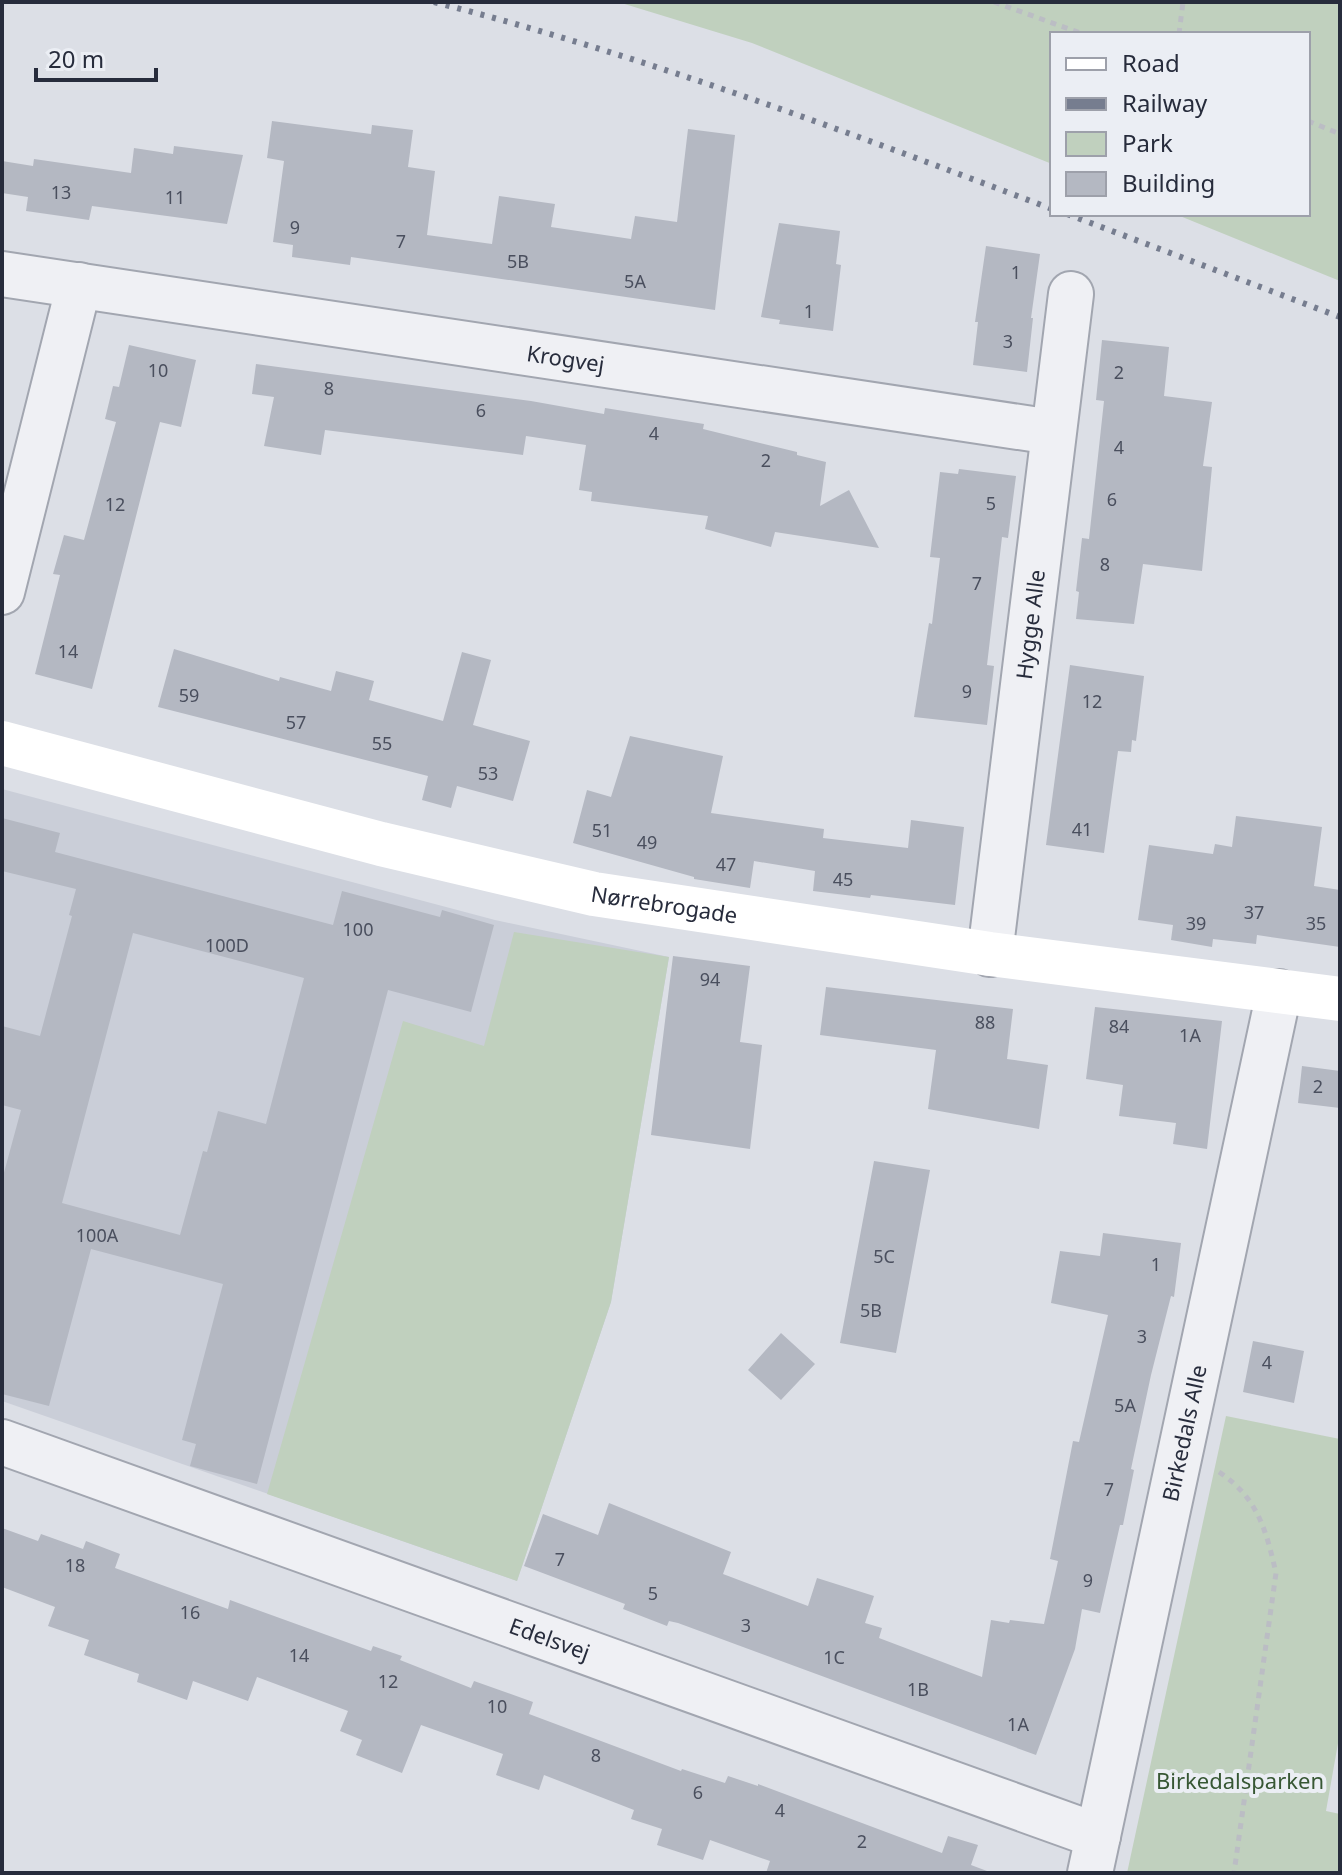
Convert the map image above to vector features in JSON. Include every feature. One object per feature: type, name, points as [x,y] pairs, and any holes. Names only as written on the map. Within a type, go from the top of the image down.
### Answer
[{"type":"street","name":"Krogvej","points":[[2,274],[1052,432]]},
{"type":"street","points":[[2,592],[79,285]]},
{"type":"street","name":"Hygge Alle","points":[[990,954],[1071,294]]},
{"type":"street","name":"Nørrebrogade","points":[[2,743],[381,844],[594,894],[990,954],[1340,999]]},
{"type":"street","name":"Birkedals Alle","points":[[1094,1854],[1279,992]]},
{"type":"street","name":"Edelsvej","points":[[2,1442],[1094,1854]]},
{"type":"path","points":[[994,2],[1077,32]]},
{"type":"path","points":[[1179,32],[1183,2]]},
{"type":"path","points":[[1310,122],[1340,134]]},
{"type":"path","points":[[1180,1458],[1221,1473],[1244,1493],[1265,1526],[1276,1573],[1234,1873]]},
{"type":"shaded area","points":[[2,789],[495,920],[669,957],[611,1302],[517,1581],[2,1401]]},
{"type":"green space","points":[[618,2],[1340,2],[1340,281],[1180,216],[1310,216],[1310,32],[1050,32],[1050,163],[752,43]]},
{"type":"green space","points":[[514,932],[669,957],[611,1302],[517,1581],[267,1494],[403,1021],[484,1046]]},
{"type":"green space","name":"Birkedalsparken","points":[[1226,1416],[1340,1439],[1340,1732],[1326,1811],[1340,1814],[1340,1873],[1127,1873]]},
{"type":"building","points":[[272,121],[371,134],[372,125],[413,130],[408,167],[435,171],[427,235],[492,244],[499,196],[555,204],[551,227],[631,239],[635,216],[677,222],[688,129],[735,135],[715,310],[351,257],[350,265],[292,257],[293,245],[273,242],[284,161],[267,158]]},
{"type":"building","points":[[174,146],[243,155],[227,224],[92,206],[89,220],[26,211],[28,197],[2,193],[2,161],[33,166],[34,159],[131,173],[134,148],[173,154]]},
{"type":"building","points":[[779,223],[840,231],[836,264],[841,265],[833,331],[779,324],[780,320],[761,317]]},
{"type":"building","points":[[986,246],[1040,254],[1027,372],[973,365],[978,322],[975,322]]},
{"type":"building","points":[[1102,340],[1169,347],[1164,396],[1212,402],[1203,466],[1212,467],[1202,571],[1143,564],[1134,624],[1076,619],[1082,538],[1089,539],[1104,401],[1096,400]]},
{"type":"building","points":[[129,345],[196,360],[181,427],[160,422],[92,689],[35,674],[60,575],[53,574],[64,535],[84,540],[116,422],[105,419],[113,386],[119,387]]},
{"type":"building","points":[[256,364],[531,401],[604,414],[605,408],[704,424],[703,429],[826,462],[820,506],[849,490],[879,548],[775,532],[771,547],[705,529],[708,516],[591,501],[592,492],[579,490],[586,445],[526,436],[523,455],[325,430],[321,455],[264,446],[274,397],[252,394]]},
{"type":"building","points":[[959,469],[1016,476],[1008,538],[1002,537],[987,665],[994,666],[987,725],[914,717],[929,623],[932,624],[940,558],[930,557],[940,472],[958,474]]},
{"type":"building","points":[[174,649],[279,681],[280,677],[331,691],[336,671],[374,681],[369,700],[443,721],[462,652],[491,660],[473,725],[530,741],[513,801],[457,786],[451,808],[422,800],[428,776],[158,707]]},
{"type":"building","points":[[1070,665],[1144,676],[1136,741],[1132,740],[1131,752],[1118,751],[1104,853],[1046,845]]},
{"type":"building","points":[[630,736],[723,756],[711,813],[824,829],[823,838],[908,848],[911,820],[964,827],[955,905],[813,891],[815,871],[754,861],[750,888],[694,879],[573,843],[587,790],[611,797]]},
{"type":"building","points":[[1236,816],[1322,827],[1314,886],[1340,890],[1340,947],[1257,935],[1256,944],[1213,939],[1212,947],[1171,940],[1173,925],[1138,920],[1149,845],[1213,854],[1215,844],[1232,847]]},
{"type":"building","points":[[2,818],[60,833],[55,852],[333,925],[342,891],[440,917],[442,910],[494,925],[471,1012],[388,990],[257,1484],[190,1466],[196,1444],[182,1440],[223,1284],[91,1249],[49,1406],[2,1394],[2,1180],[21,1110],[2,1105],[2,1026],[40,1036],[72,916],[69,915],[76,889],[2,871]],"holes":[[[133,933],[304,978],[266,1124],[218,1111],[207,1152],[203,1151],[180,1235],[62,1203]]]},
{"type":"building","points":[[673,956],[750,966],[740,1042],[762,1045],[750,1149],[651,1135]]},
{"type":"building","points":[[826,987],[1013,1009],[1007,1059],[1048,1065],[1039,1129],[928,1109],[936,1050],[820,1035]]},
{"type":"building","points":[[1095,1007],[1222,1021],[1207,1149],[1173,1144],[1176,1123],[1119,1116],[1123,1085],[1086,1079]]},
{"type":"building","points":[[1302,1066],[1340,1071],[1340,1108],[1298,1103]]},
{"type":"building","points":[[874,1161],[930,1170],[896,1353],[840,1343]]},
{"type":"building","points":[[1103,1233],[1181,1243],[1174,1297],[1171,1296],[1151,1375],[1131,1469],[1134,1470],[1123,1525],[1120,1525],[1100,1613],[1082,1609],[1075,1649],[1036,1755],[678,1623],[669,1621],[667,1626],[623,1609],[625,1604],[524,1566],[543,1514],[598,1535],[609,1503],[731,1552],[723,1574],[808,1606],[817,1578],[874,1596],[865,1623],[882,1628],[879,1638],[982,1677],[991,1620],[1044,1624],[1058,1561],[1050,1559],[1073,1441],[1079,1442],[1108,1315],[1051,1303],[1060,1251],[1100,1256]]},
{"type":"building","points":[[781,1333],[815,1364],[781,1400],[748,1370]]},
{"type":"building","points":[[1253,1341],[1304,1351],[1294,1403],[1243,1392]]},
{"type":"building","points":[[2,1528],[38,1541],[41,1534],[83,1549],[86,1541],[120,1554],[115,1568],[228,1609],[230,1600],[371,1651],[373,1646],[471,1688],[474,1681],[533,1702],[529,1714],[681,1771],[725,1783],[728,1776],[758,1784],[942,1853],[948,1836],[978,1845],[971,1865],[987,1871],[766,1873],[770,1861],[710,1840],[703,1860],[657,1845],[662,1829],[631,1819],[634,1810],[544,1775],[539,1790],[496,1775],[503,1754],[421,1725],[402,1773],[356,1755],[362,1740],[340,1731],[348,1711],[257,1677],[248,1701],[193,1681],[187,1700],[137,1682],[139,1674],[84,1655],[89,1640],[48,1626],[55,1607],[2,1587]]},
{"type":"railway","points":[[434,2],[668,71],[1050,208]]},
{"type":"railway","points":[[1072,216],[1340,317]]}]
